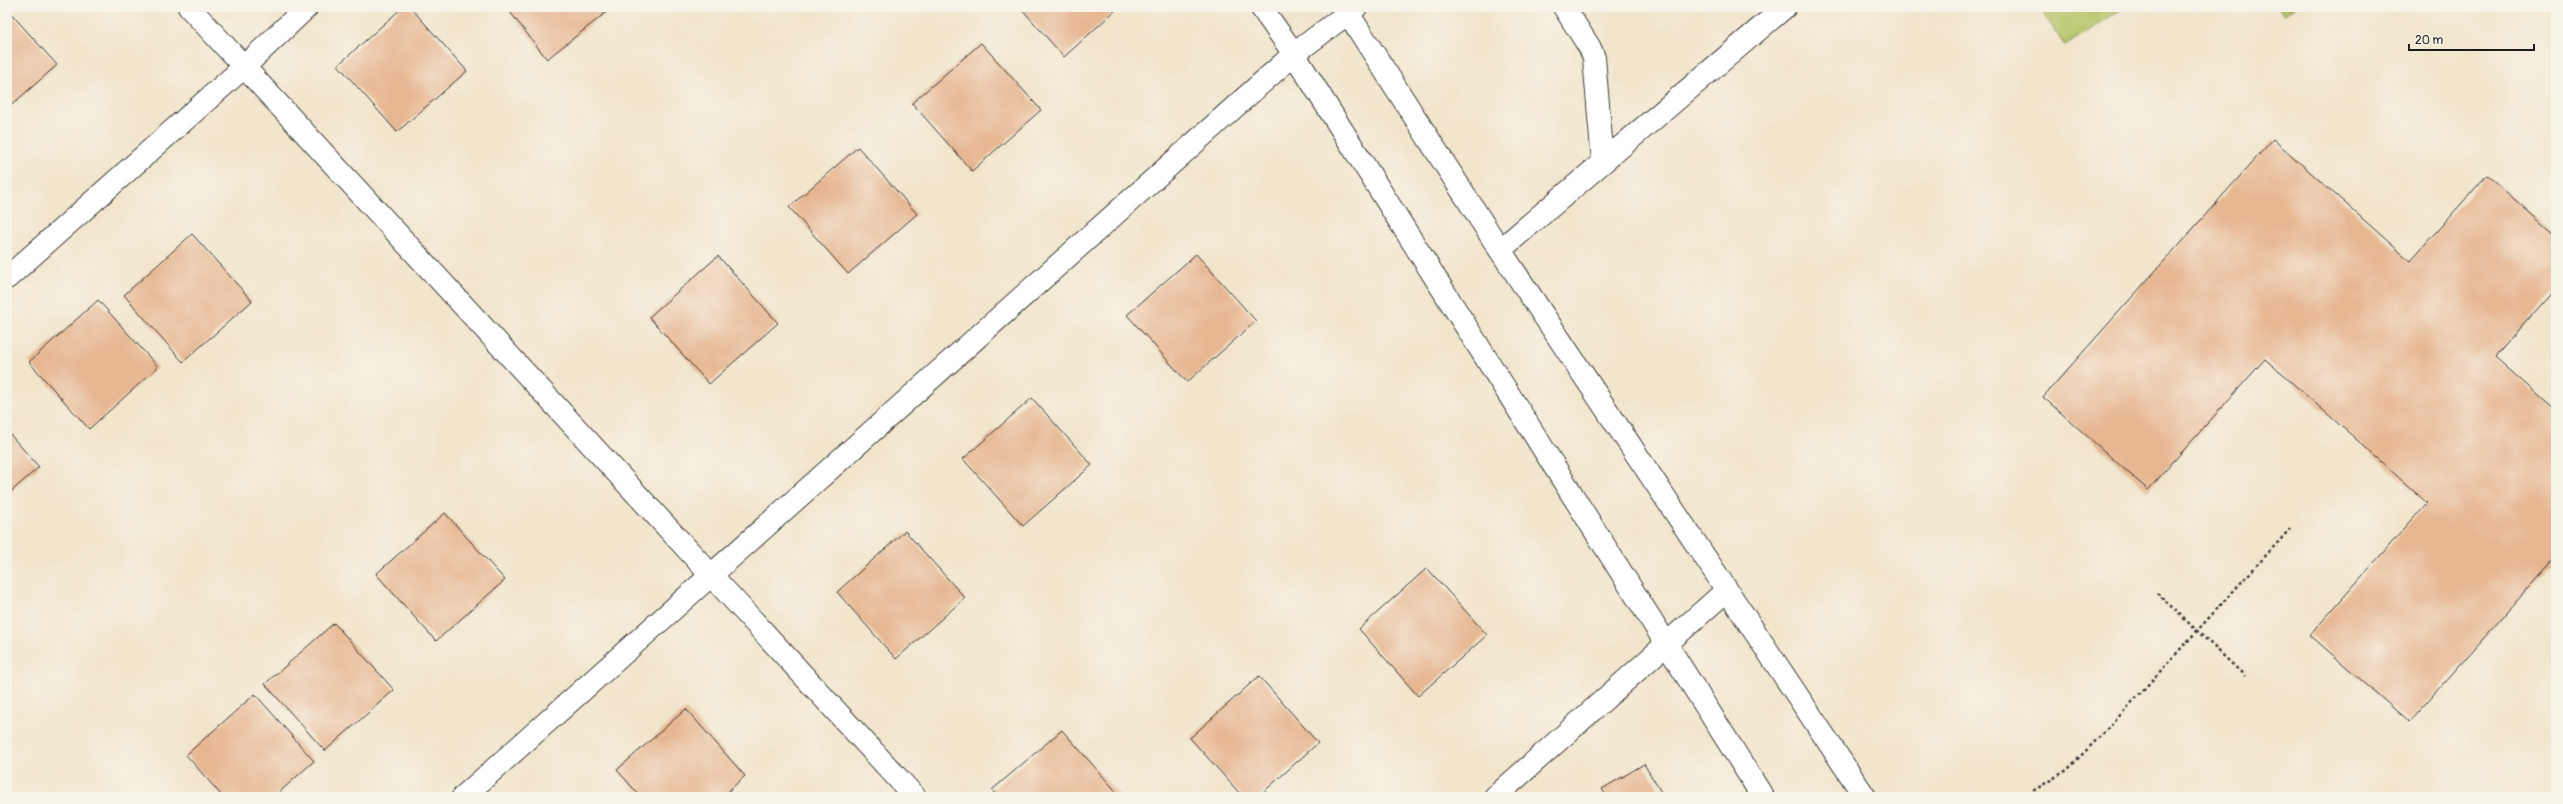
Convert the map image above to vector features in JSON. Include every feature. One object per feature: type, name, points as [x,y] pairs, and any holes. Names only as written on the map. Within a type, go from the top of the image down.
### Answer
[{"type":"street","points":[[189,7],[914,797]]},
{"type":"street","points":[[7,278],[244,67],[307,7]]},
{"type":"street","points":[[1261,7],[1294,54],[1763,797]]},
{"type":"street","points":[[1564,7],[1590,48],[1594,58],[1603,162]]},
{"type":"street","points":[[1500,250],[1785,7]]},
{"type":"street","points":[[463,797],[1294,54],[1349,9],[1500,250],[1865,797]]},
{"type":"street","points":[[1495,797],[1727,590]]},
{"type":"path","points":[[2023,797],[2067,770],[2113,723],[2290,529]]},
{"type":"path","points":[[2157,592],[2245,676]]},
{"type":"green space","points":[[2039,7],[2125,7],[2065,46]]},
{"type":"green space","points":[[2279,7],[2296,7],[2284,14]]},
{"type":"building","points":[[403,7],[410,7],[467,71],[397,132],[338,65]]},
{"type":"building","points":[[506,7],[613,7],[547,59]]},
{"type":"building","points":[[1020,7],[1119,7],[1064,57]]},
{"type":"building","points":[[7,9],[57,65],[7,109]]},
{"type":"building","points":[[981,43],[1041,110],[972,171],[912,103]]},
{"type":"building","points":[[2273,139],[2410,261],[2487,175],[2556,236],[2556,288],[2495,357],[2556,411],[2556,557],[2409,722],[2310,635],[2427,503],[2357,440],[2265,359],[2148,490],[2043,397]]},
{"type":"building","points":[[858,147],[917,214],[848,274],[789,207]]},
{"type":"building","points":[[192,234],[252,301],[183,362],[124,295]]},
{"type":"building","points":[[1196,254],[1256,321],[1187,382],[1127,315]]},
{"type":"building","points":[[718,256],[778,323],[709,384],[649,317]]},
{"type":"building","points":[[98,300],[158,367],[89,429],[29,362]]},
{"type":"building","points":[[1032,398],[1092,465],[1023,526],[963,459]]},
{"type":"building","points":[[7,431],[39,467],[7,495]]},
{"type":"building","points":[[445,513],[505,580],[436,641],[376,574]]},
{"type":"building","points":[[905,531],[965,598],[896,659],[837,592]]},
{"type":"building","points":[[1427,568],[1487,635],[1418,696],[1359,629]]},
{"type":"building","points":[[334,623],[394,690],[325,751],[265,684]]},
{"type":"building","points":[[1259,676],[1318,743],[1258,797],[1243,797],[1190,738]]},
{"type":"building","points":[[255,694],[314,761],[274,797],[223,797],[186,755]]},
{"type":"building","points":[[686,709],[745,776],[722,797],[641,797],[617,770]]},
{"type":"building","points":[[1062,730],[1121,797],[998,797],[992,790]]},
{"type":"building","points":[[1644,764],[1664,797],[1607,797],[1602,789]]}]
